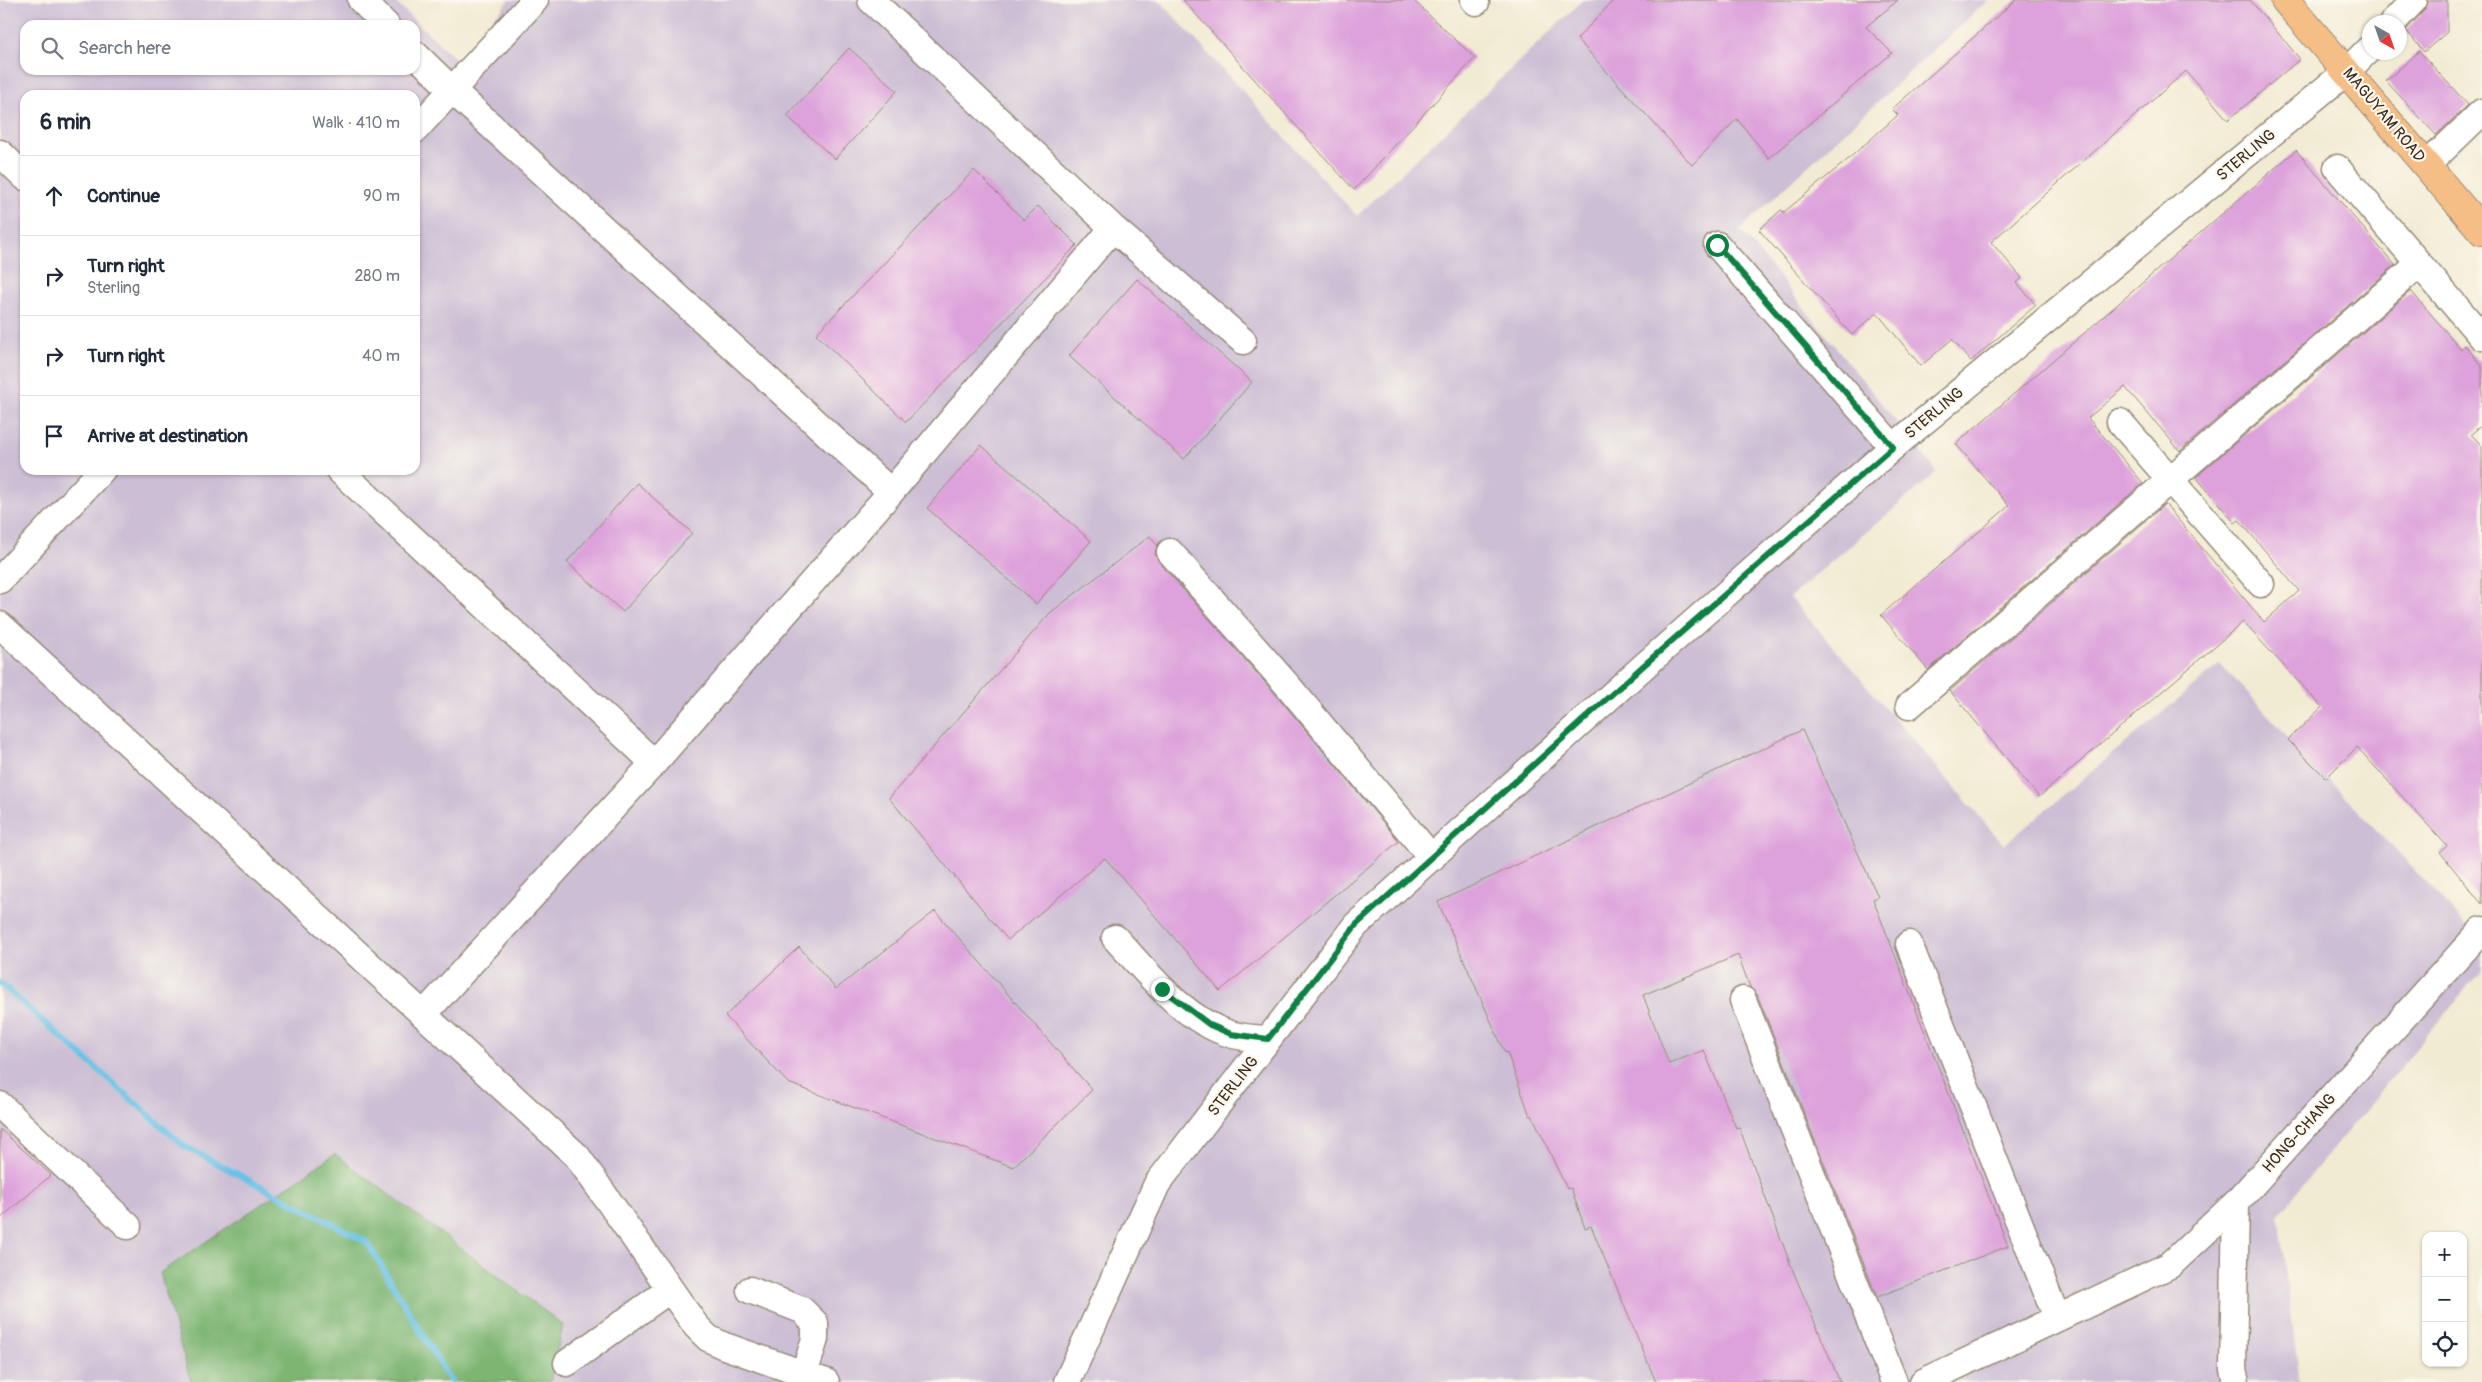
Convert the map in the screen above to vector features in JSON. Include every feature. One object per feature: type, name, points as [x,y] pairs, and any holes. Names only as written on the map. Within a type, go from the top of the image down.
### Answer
[{"type":"main road","name":"MAGUYAM ROAD","points":[[2285,0],[2482,231]]},
{"type":"street","points":[[361,0],[381,20]]},
{"type":"street","points":[[420,125],[534,0]]},
{"type":"street","points":[[871,0],[1113,228],[1242,341]]},
{"type":"street","points":[[2400,15],[2414,0]]},
{"type":"street","name":"STERLING","points":[[1067,1382],[1157,1184],[1356,925],[1643,666],[1893,447],[2347,71],[2362,56]]},
{"type":"street","points":[[420,59],[891,492]]},
{"type":"street","points":[[2427,166],[2482,112]]},
{"type":"street","points":[[0,153],[20,172]]},
{"type":"street","points":[[2337,168],[2482,337]]},
{"type":"street","points":[[424,1014],[654,763],[891,492],[1113,228]]},
{"type":"street","points":[[1717,245],[1893,447]]},
{"type":"street","points":[[1909,706],[2420,264]]},
{"type":"street","points":[[2120,422],[2261,584]]},
{"type":"street","points":[[0,580],[97,475]]},
{"type":"street","points":[[343,475],[654,763]]},
{"type":"street","points":[[1170,552],[1289,688],[1432,858]]},
{"type":"street","points":[[0,625],[577,1156],[669,1290],[696,1326],[708,1338],[722,1345],[815,1378],[815,1323],[802,1310],[750,1290]]},
{"type":"street","name":"HONG-CHANG","points":[[1922,1382],[2170,1264],[2236,1203],[2482,930]]},
{"type":"street","points":[[1115,938],[1162,989],[1210,1025],[1231,1034],[1268,1039]]},
{"type":"street","points":[[1909,944],[2057,1318]]},
{"type":"street","points":[[1743,1000],[1894,1382]]},
{"type":"street","points":[[0,1105],[128,1226]]},
{"type":"street","points":[[2236,1203],[2233,1369],[2236,1382]]},
{"type":"street","points":[[566,1363],[669,1290]]},
{"type":"shaded area","points":[[0,0],[393,0],[414,20],[20,20],[20,75],[420,75],[420,25],[458,61],[509,0],[1159,0],[1357,216],[1583,0],[1988,0],[1740,229],[1937,472],[1790,597],[2004,845],[2220,664],[2482,942],[2482,969],[2278,1215],[2300,1382],[550,1382],[563,1325],[160,1273],[191,1382],[0,1382]]},
{"type":"green space","points":[[335,1154],[563,1325],[550,1382],[191,1382],[160,1273]]},
{"type":"building","points":[[1183,0],[1413,0],[1475,58],[1354,190]]},
{"type":"building","points":[[1614,0],[1898,0],[1866,27],[1892,53],[1769,158],[1737,119],[1692,165],[1577,39]]},
{"type":"building","points":[[2016,0],[2250,0],[2300,59],[2228,120],[2186,71],[1991,242],[2022,278],[2017,283],[2036,305],[1971,361],[1952,339],[1921,366],[1877,313],[1852,335],[1759,230],[1781,210],[1784,212],[1846,161],[1898,115],[1892,109]]},
{"type":"building","points":[[2429,0],[2447,0],[2447,32],[2424,52],[2407,29],[2425,10]]},
{"type":"building","points":[[849,48],[897,91],[835,159],[787,116]]},
{"type":"building","points":[[2419,51],[2468,105],[2436,135],[2386,81]]},
{"type":"building","points":[[2296,150],[2395,265],[2180,451],[2125,387],[2088,418],[2143,483],[1928,670],[1881,615],[2009,506],[1956,444]]},
{"type":"building","points":[[974,170],[1024,220],[1038,206],[1077,245],[906,422],[816,334]]},
{"type":"building","points":[[1137,279],[1252,382],[1184,459],[1069,356]]},
{"type":"building","points":[[2411,291],[2461,349],[2465,345],[2482,366],[2482,425],[2471,434],[2482,446],[2482,904],[2440,852],[2447,846],[2357,747],[2326,778],[2288,740],[2322,707],[2243,622],[2039,797],[1950,691],[2165,504],[2264,622],[2299,591],[2239,520],[2235,523],[2196,477]]},
{"type":"building","points":[[981,445],[1091,541],[1036,604],[927,508]]},
{"type":"building","points":[[637,483],[692,533],[623,612],[567,562]]},
{"type":"building","points":[[1150,536],[1157,545],[1155,554],[1159,562],[1278,697],[1399,841],[1220,991],[1105,858],[1008,940],[889,798],[1050,613]]},
{"type":"building","points":[[1802,730],[1878,897],[1873,899],[2008,1246],[1877,1297],[1757,994],[1750,987],[1738,955],[1643,995],[1669,1064],[1704,1050],[1736,1128],[1739,1127],[1791,1266],[1840,1382],[1656,1382],[1591,1226],[1585,1228],[1571,1188],[1567,1189],[1532,1115],[1530,1116],[1507,1052],[1505,1053],[1438,902]]},
{"type":"building","points":[[935,911],[1092,1090],[1013,1167],[788,1083],[725,1016],[799,947],[836,989]]},
{"type":"building","points":[[0,1129],[51,1175],[0,1219]]},
{"type":"waterway","points":[[0,983],[184,1146],[367,1242],[451,1382]]},
{"type":"route","points":[[1162,989],[1190,1012],[1210,1025],[1231,1034],[1268,1039],[1356,925],[1643,666],[1893,447],[1717,245]]}]
